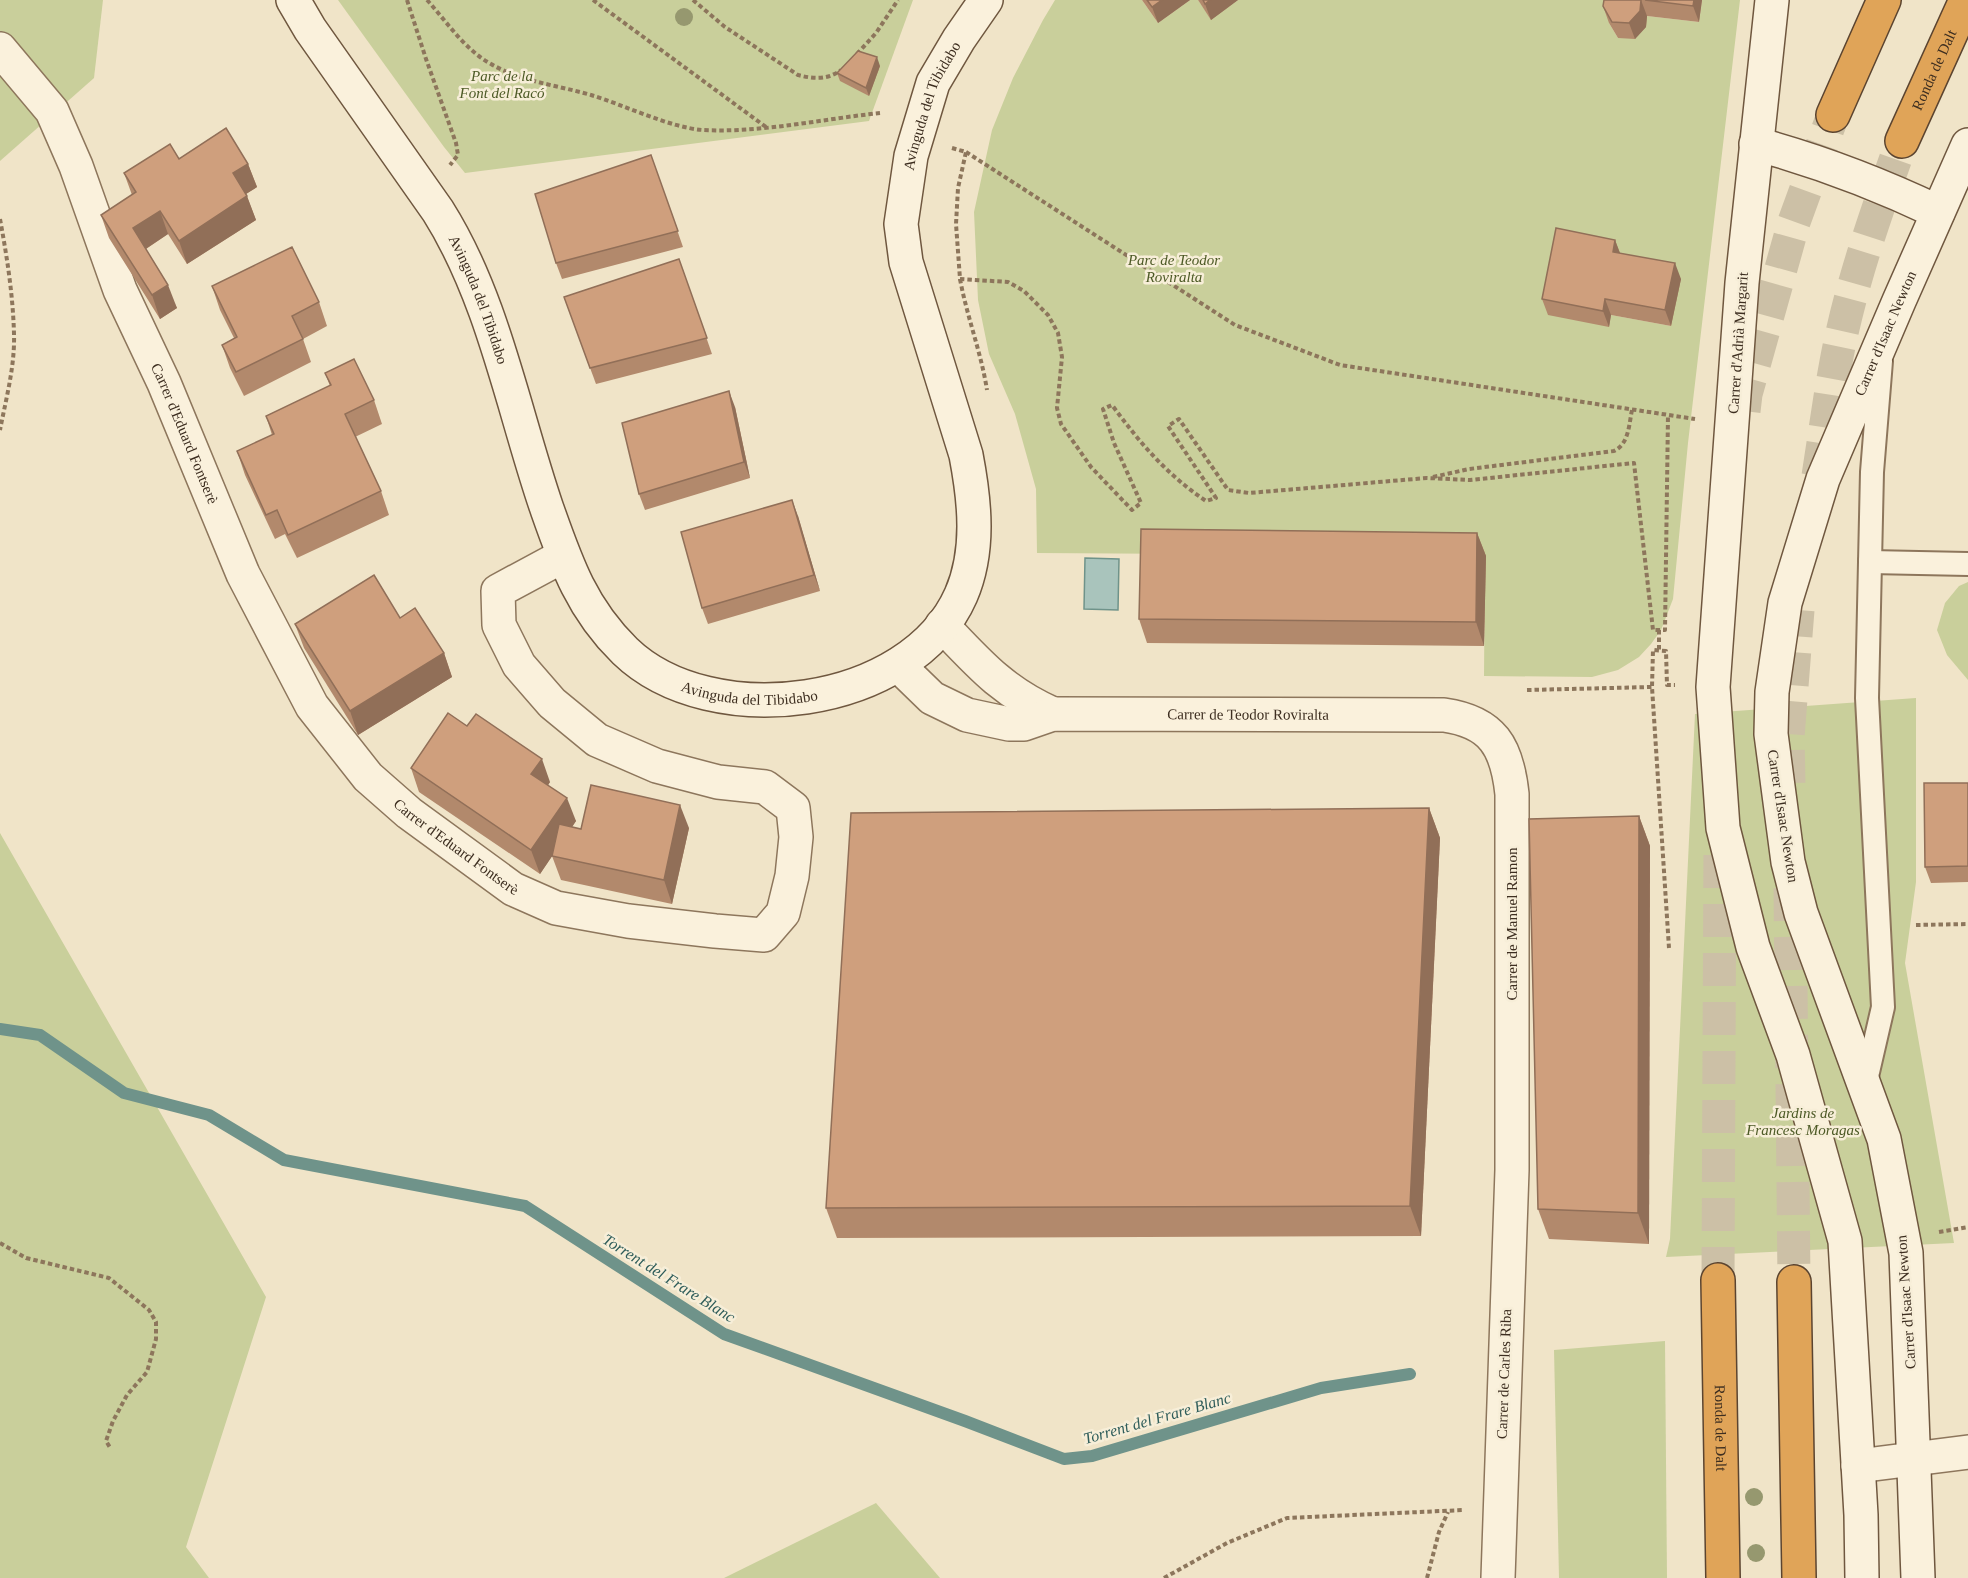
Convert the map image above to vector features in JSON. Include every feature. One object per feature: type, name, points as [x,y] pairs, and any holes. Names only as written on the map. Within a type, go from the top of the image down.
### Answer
[{"type":"highway","points":[[1833,115],[1884,0]]},
{"type":"highway","name":"Ronda de Dalt","points":[[1902,141],[1966,0]]},
{"type":"highway","name":"Ronda de Dalt","points":[[1718,1280],[1723,1578]]},
{"type":"highway","points":[[1794,1282],[1799,1578]]},
{"type":"street","name":"Avinguda del Tibidabo","points":[[293,0],[310,29],[456,239],[479,295],[563,556],[574,583],[591,610],[607,632],[645,668],[675,683],[714,695],[759,701],[810,696],[857,685],[898,665],[916,652],[942,625],[960,597],[969,574],[974,548],[972,487],[966,455],[906,262],[901,224],[911,156],[933,83],[986,0]]},
{"type":"street","name":"Carrer d'Adrià Margarit","points":[[1699,687],[1772,0]]},
{"type":"street","name":"Carrer d'Eduard Fontserè","points":[[0,49],[52,111],[76,166],[120,290],[164,383],[243,574],[312,706],[368,777],[409,813],[513,889],[556,908],[628,921],[764,935],[783,913],[792,876],[796,837],[793,808],[765,787],[718,782],[657,766],[597,740],[552,703],[519,665],[499,625],[498,591],[563,556]]},
{"type":"street","points":[[1756,144],[1828,166],[1938,212]]},
{"type":"street","name":"Carrer d'Isaac Newton","points":[[1918,1578],[1906,1253],[1884,1139],[1801,913],[1788,862],[1771,734],[1772,692],[1785,603],[1823,479],[1968,146]]},
{"type":"street","name":"Carrer de Teodor Roviralta","points":[[942,625],[996,681],[1029,704],[1053,714]]},
{"type":"street","name":"Carrer de Teodor Roviralta","points":[[898,665],[932,698],[967,715],[995,722],[1016,724],[1024,724],[1053,714],[1444,715]]},
{"type":"street","points":[[1699,687],[1723,828],[1753,947],[1793,1055],[1845,1240],[1862,1578]]},
{"type":"street","name":"Carrer de Manuel Ramon","points":[[1444,715],[1459,717],[1486,731],[1497,742],[1507,758],[1510,775],[1512,794],[1512,1170]]},
{"type":"street","name":"Carrer de Carles Riba","points":[[1498,1578],[1512,1170]]},
{"type":"street","points":[[1858,1466],[1968,1452]]},
{"type":"lane","points":[[1865,1085],[1883,1007],[1877,927],[1867,698],[1872,472],[1882,340]]},
{"type":"lane","points":[[1870,561],[1968,564]]},
{"type":"path","points":[[407,0],[456,143],[458,155],[449,165]]},
{"type":"path","points":[[427,0],[477,55],[491,64],[523,78],[590,94],[681,126],[701,130],[766,127],[880,113]]},
{"type":"path","points":[[593,0],[766,127]]},
{"type":"path","points":[[693,0],[725,27],[798,75],[824,78],[838,72],[843,67]]},
{"type":"path","points":[[855,56],[876,33],[898,0]]},
{"type":"path","points":[[948,147],[966,152],[1235,325],[1341,365],[1701,420]]},
{"type":"path","points":[[966,152],[958,188],[956,224],[960,279],[966,312],[984,368],[989,401]]},
{"type":"path","points":[[0,219],[8,263],[14,336],[0,430]]},
{"type":"path","points":[[960,279],[1008,282],[1024,291],[1048,315],[1058,333],[1062,357],[1057,408],[1061,424],[1091,467],[1132,510],[1141,503],[1114,443],[1103,409],[1112,405],[1143,447],[1182,485],[1206,501],[1216,498],[1168,426],[1179,419],[1228,490],[1249,493],[1427,478],[1469,469],[1614,451],[1619,449],[1627,436],[1632,410]]},
{"type":"path","points":[[1427,478],[1470,480],[1635,463],[1653,630],[1665,630],[1668,415]]},
{"type":"path","points":[[1659,630],[1659,650]]},
{"type":"path","points":[[1669,948],[1652,687],[1653,650],[1666,651],[1667,685],[1699,687]]},
{"type":"path","points":[[1527,690],[1652,687]]},
{"type":"path","points":[[1916,925],[1968,924]]},
{"type":"path","points":[[1929,1234],[1968,1227]]},
{"type":"path","points":[[0,1243],[26,1258],[110,1278],[149,1310],[156,1322],[156,1339],[147,1372],[127,1395],[112,1421],[106,1441],[111,1449]]},
{"type":"path","points":[[1164,1578],[1227,1543],[1287,1518],[1474,1509]]},
{"type":"path","points":[[1427,1578],[1439,1532],[1448,1512]]},
{"type":"green space","points":[[0,0],[103,0],[94,78],[0,161]]},
{"type":"green space","name":"Parc de la Font del Racó","points":[[338,0],[913,0],[869,121],[465,173]]},
{"type":"green space","name":"Parc de Teodor Roviralta","points":[[1055,0],[1142,0],[1158,23],[1190,0],[1198,0],[1211,19],[1238,0],[1612,0],[1609,23],[1618,38],[1647,16],[1699,22],[1702,0],[1740,0],[1688,443],[1673,599],[1661,630],[1639,657],[1618,670],[1592,677],[1484,676],[1485,556],[1037,553],[1036,489],[1015,414],[989,354],[978,300],[974,212],[992,130],[1013,78]],"holes":[[[1619,268],[1671,326],[1611,315],[1609,326]]]},
{"type":"green space","points":[[1968,582],[1968,680],[1947,655],[1937,630],[1945,603],[1959,586]]},
{"type":"green space","name":"Jardins de Francesc Moragas","points":[[1916,698],[1916,882],[1905,963],[1954,1243],[1666,1257],[1670,1239],[1695,714]]},
{"type":"green space","points":[[0,833],[266,1297],[186,1547],[209,1578],[0,1578]]},
{"type":"green space","points":[[1665,1341],[1667,1578],[1559,1578],[1554,1350]]},
{"type":"green space","points":[[876,1503],[940,1578],[724,1578]]},
{"type":"water","points":[[1085,558],[1119,559],[1118,610],[1084,609]]},
{"type":"building","points":[[1147,0],[1162,0],[1152,7]]},
{"type":"building","points":[[1604,0],[1641,0],[1640,11],[1629,23],[1612,22],[1603,6]]},
{"type":"building","points":[[1645,0],[1694,0],[1693,6]]},
{"type":"building","points":[[858,51],[877,57],[866,88],[837,73]]},
{"type":"building","points":[[226,128],[248,164],[233,173],[247,196],[179,241],[160,211],[133,228],[168,285],[152,295],[101,215],[136,192],[124,173],[170,144],[179,159]]},
{"type":"building","points":[[651,155],[678,231],[556,263],[535,194]]},
{"type":"building","points":[[1556,228],[1615,240],[1613,252],[1675,263],[1665,310],[1605,299],[1603,311],[1542,299]]},
{"type":"building","points":[[292,247],[319,302],[292,316],[303,339],[236,372],[222,345],[237,337],[212,286]]},
{"type":"building","points":[[679,259],[707,338],[590,368],[564,297]]},
{"type":"building","points":[[354,359],[374,400],[345,414],[381,491],[288,535],[277,510],[266,515],[237,451],[274,434],[266,416],[331,385],[325,373]]},
{"type":"building","points":[[729,391],[744,462],[639,494],[622,423]]},
{"type":"building","points":[[792,500],[814,575],[702,608],[681,532]]},
{"type":"building","points":[[1141,529],[1477,533],[1476,622],[1139,619]]},
{"type":"building","points":[[374,575],[400,618],[415,608],[444,653],[350,711],[295,624]]},
{"type":"building","points":[[448,713],[467,726],[476,714],[542,759],[531,774],[567,798],[531,850],[411,768]]},
{"type":"building","points":[[1924,783],[1968,783],[1968,866],[1925,867]]},
{"type":"building","points":[[591,785],[680,805],[664,880],[552,856],[559,824],[581,829]]},
{"type":"building","points":[[1429,808],[1410,1206],[826,1208],[851,813]]},
{"type":"building","points":[[1639,816],[1638,1213],[1538,1209],[1529,819]]},
{"type":"waterway","name":"Torrent del Frare Blanc","points":[[0,1029],[40,1035],[124,1093],[209,1115],[284,1160],[525,1206],[724,1334],[1064,1459],[1092,1456],[1321,1388],[1410,1374]]},
{"type":"tunnel","points":[[1744,411],[1746,394],[1794,222],[1833,115]]},
{"type":"tunnel","points":[[1818,476],[1833,376],[1856,278],[1902,141]]},
{"type":"tunnel","points":[[1789,783],[1788,737],[1798,610]]},
{"type":"tunnel","points":[[1718,1280],[1720,840]]},
{"type":"tunnel","points":[[1790,888],[1794,1282]]}]
